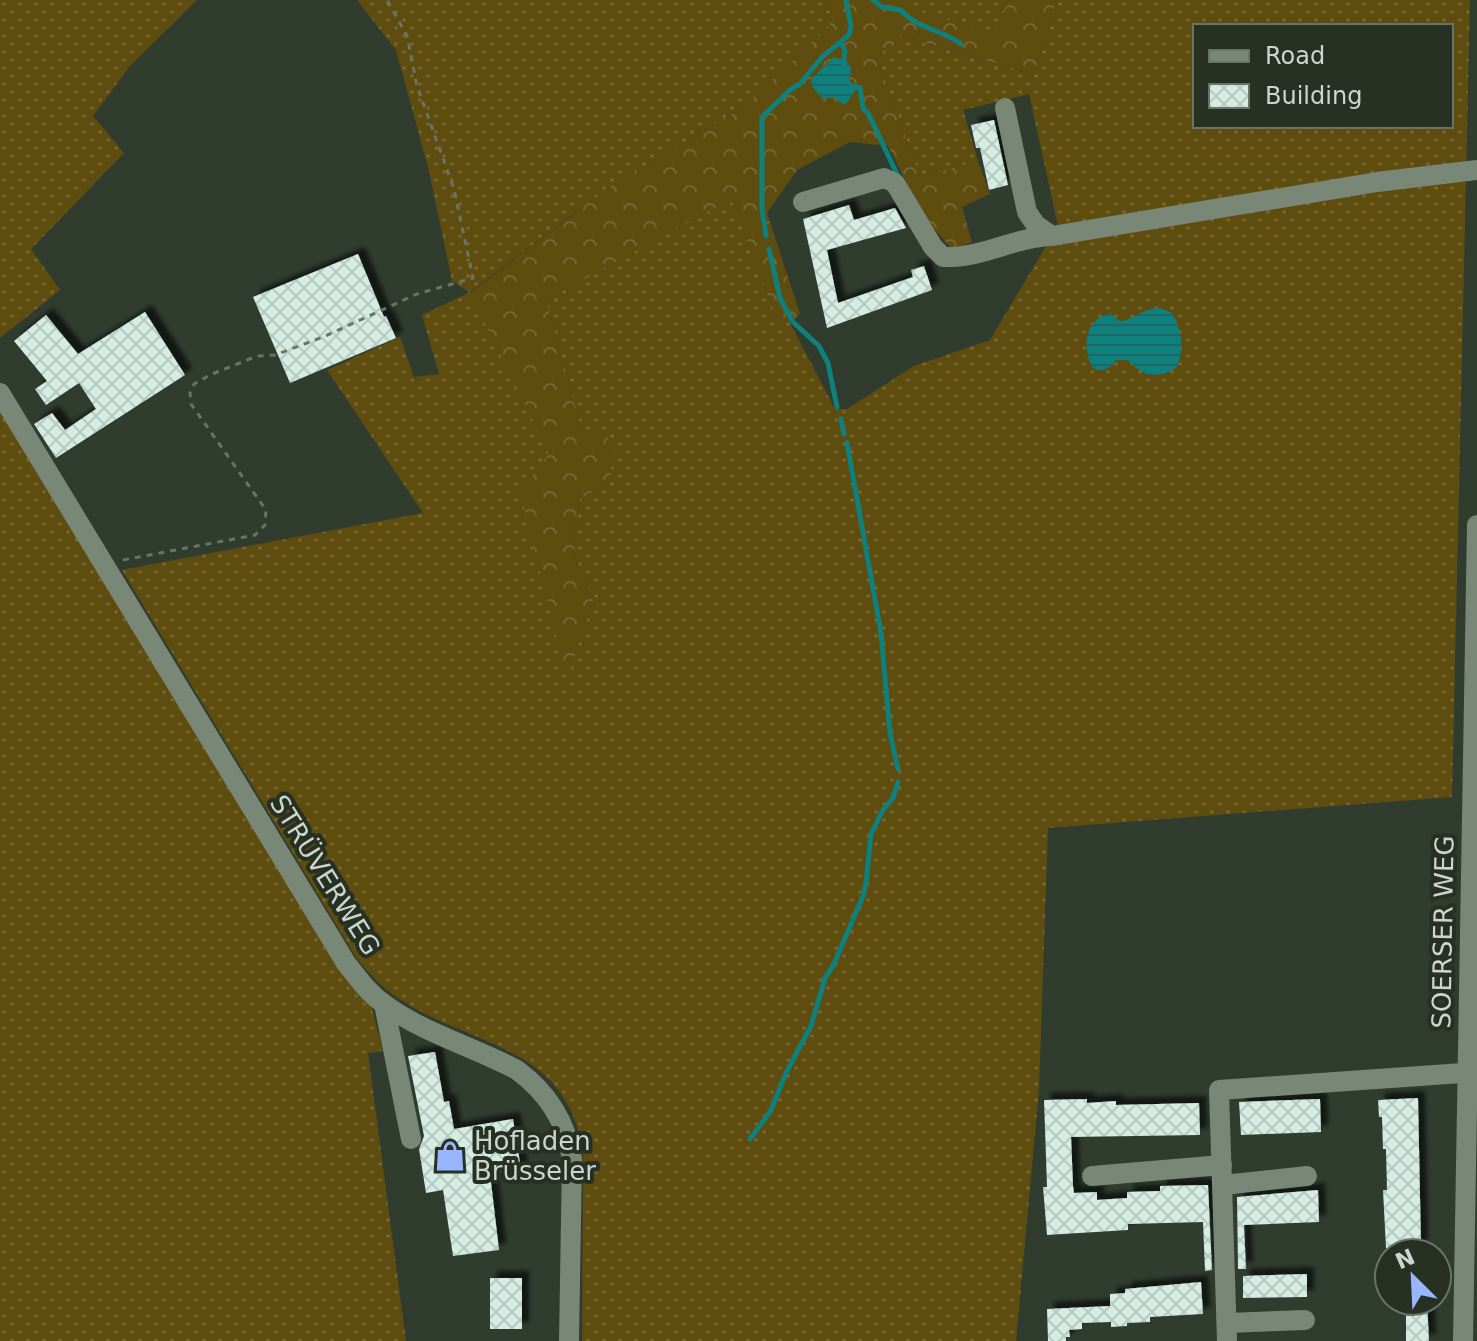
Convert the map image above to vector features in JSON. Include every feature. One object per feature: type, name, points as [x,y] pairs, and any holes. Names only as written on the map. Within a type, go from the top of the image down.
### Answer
[{"type":"street","points":[[1005,108],[1027,212],[1036,225],[1052,236]]},
{"type":"street","points":[[803,202],[884,178],[895,183],[933,247],[943,257],[959,258],[1032,237],[1377,182],[1477,170]]},
{"type":"street","name":"STRÜVERWEG","points":[[0,393],[346,963],[368,991],[384,1004],[517,1070],[542,1092],[563,1123],[572,1159],[569,1341]]},
{"type":"street","name":"SOERSER WEG","points":[[1463,1341],[1472,1073],[1477,525]]},
{"type":"street","points":[[384,1004],[411,1139]]},
{"type":"street","points":[[1305,1320],[1227,1332],[1219,1090],[1472,1073]]},
{"type":"street","points":[[1092,1176],[1307,1176]]},
{"type":"path","points":[[104,565],[151,553],[255,535],[265,525],[266,510],[191,404],[190,393],[194,384],[257,356],[275,355],[323,337],[417,294],[473,278],[454,189],[417,86],[407,36],[387,0]]},
{"type":"green space","points":[[0,0],[197,0],[130,66],[93,116],[124,153],[31,249],[60,290],[0,338]]},
{"type":"green space","points":[[357,0],[831,0],[830,26],[742,108],[611,186],[470,292],[452,281],[429,171],[396,50]]},
{"type":"green space","points":[[831,0],[900,0],[903,7],[994,33],[1009,0],[1057,0],[1034,74],[901,36],[877,57],[920,177],[978,161],[990,194],[962,207],[972,242],[952,249],[926,220],[888,146],[850,142],[797,170],[767,213],[800,314],[790,323],[776,317],[731,199],[546,300],[582,430],[603,432],[614,446],[610,481],[580,499],[575,550],[594,598],[567,680],[520,491],[549,454],[470,293],[611,186],[742,108],[830,26]]},
{"type":"green space","points":[[900,0],[1009,0],[995,34],[903,7]]},
{"type":"green space","points":[[1057,0],[1470,0],[1452,797],[1048,828],[1039,1089],[1016,1341],[582,1341],[583,1154],[574,1117],[557,1089],[536,1068],[510,1052],[421,1012],[392,994],[357,959],[122,570],[423,513],[327,370],[400,337],[414,377],[439,374],[422,315],[470,292],[550,454],[567,678],[594,598],[575,550],[580,499],[610,481],[582,430],[546,300],[731,198],[776,317],[790,323],[835,409],[847,409],[914,366],[990,340],[1058,226],[1029,94],[963,110],[978,161],[920,177],[877,57],[900,36],[1034,74]]},
{"type":"green space","points":[[0,412],[371,1005],[383,1051],[368,1053],[406,1341],[0,1341]]},
{"type":"water","points":[[834,57],[851,67],[850,81],[855,91],[845,105],[833,97],[823,99],[811,85],[812,78]]},
{"type":"water","points":[[1160,308],[1172,313],[1178,326],[1182,346],[1177,367],[1157,375],[1139,370],[1128,360],[1116,360],[1103,370],[1093,368],[1087,343],[1095,321],[1110,313],[1119,321]]},
{"type":"building","points":[[994,120],[1008,185],[989,190],[980,148],[976,148],[971,125]]},
{"type":"building","points":[[849,205],[854,220],[895,208],[906,228],[827,250],[838,303],[913,277],[911,270],[924,266],[932,290],[827,328],[803,219]]},
{"type":"building","points":[[358,254],[396,338],[290,383],[253,297]]},
{"type":"building","points":[[145,312],[185,375],[56,458],[34,424],[52,413],[65,430],[96,409],[79,383],[46,405],[35,389],[47,381],[14,341],[46,315],[78,354]]},
{"type":"building","points":[[435,1052],[444,1102],[449,1101],[454,1129],[513,1119],[521,1169],[490,1174],[499,1250],[453,1256],[443,1190],[426,1193],[419,1149],[424,1136],[408,1056]]},
{"type":"building","points":[[1418,1098],[1421,1237],[1385,1237],[1383,1190],[1387,1190],[1386,1149],[1383,1149],[1378,1100]]},
{"type":"building","points":[[1087,1099],[1087,1103],[1116,1101],[1116,1105],[1199,1103],[1200,1135],[1071,1137],[1073,1186],[1074,1193],[1097,1192],[1097,1200],[1127,1198],[1127,1192],[1160,1191],[1160,1186],[1208,1185],[1212,1270],[1205,1271],[1203,1222],[1128,1224],[1128,1230],[1047,1235],[1043,1187],[1047,1187],[1044,1100]]},
{"type":"building","points":[[1320,1099],[1321,1132],[1241,1135],[1239,1102]]},
{"type":"building","points":[[1318,1190],[1319,1222],[1244,1225],[1246,1269],[1238,1269],[1237,1197]]},
{"type":"building","points":[[1307,1274],[1307,1297],[1243,1298],[1243,1276]]},
{"type":"building","points":[[490,1278],[522,1278],[522,1329],[490,1329]]},
{"type":"building","points":[[1201,1282],[1203,1314],[1150,1317],[1150,1322],[1127,1323],[1127,1326],[1111,1327],[1111,1322],[1082,1323],[1082,1329],[1069,1330],[1070,1337],[1066,1337],[1066,1341],[1048,1341],[1047,1309],[1110,1306],[1110,1294],[1125,1293],[1125,1289]]},
{"type":"building","points":[[1406,1317],[1428,1317],[1429,1341],[1406,1341]]},
{"type":"waterway","points":[[766,236],[762,209],[762,117],[800,84],[822,57],[849,35],[851,26],[846,0]]},
{"type":"waterway","points":[[873,0],[882,7],[901,10],[914,21],[961,44]]},
{"type":"waterway","points":[[841,43],[845,51],[843,66]]},
{"type":"waterway","points":[[851,86],[860,88],[863,108],[898,176]]},
{"type":"waterway","points":[[769,249],[780,298],[793,322],[819,346],[828,363],[837,407]]},
{"type":"waterway","points":[[841,419],[844,434]]},
{"type":"waterway","points":[[847,443],[881,633],[890,733],[898,769]]},
{"type":"waterway","points":[[750,1139],[770,1112],[811,1026],[825,978],[863,896],[871,834],[893,798],[898,782]]},
{"type":"place","name":"Hofladen Brüsseler","points":[[450,1156]]}]
